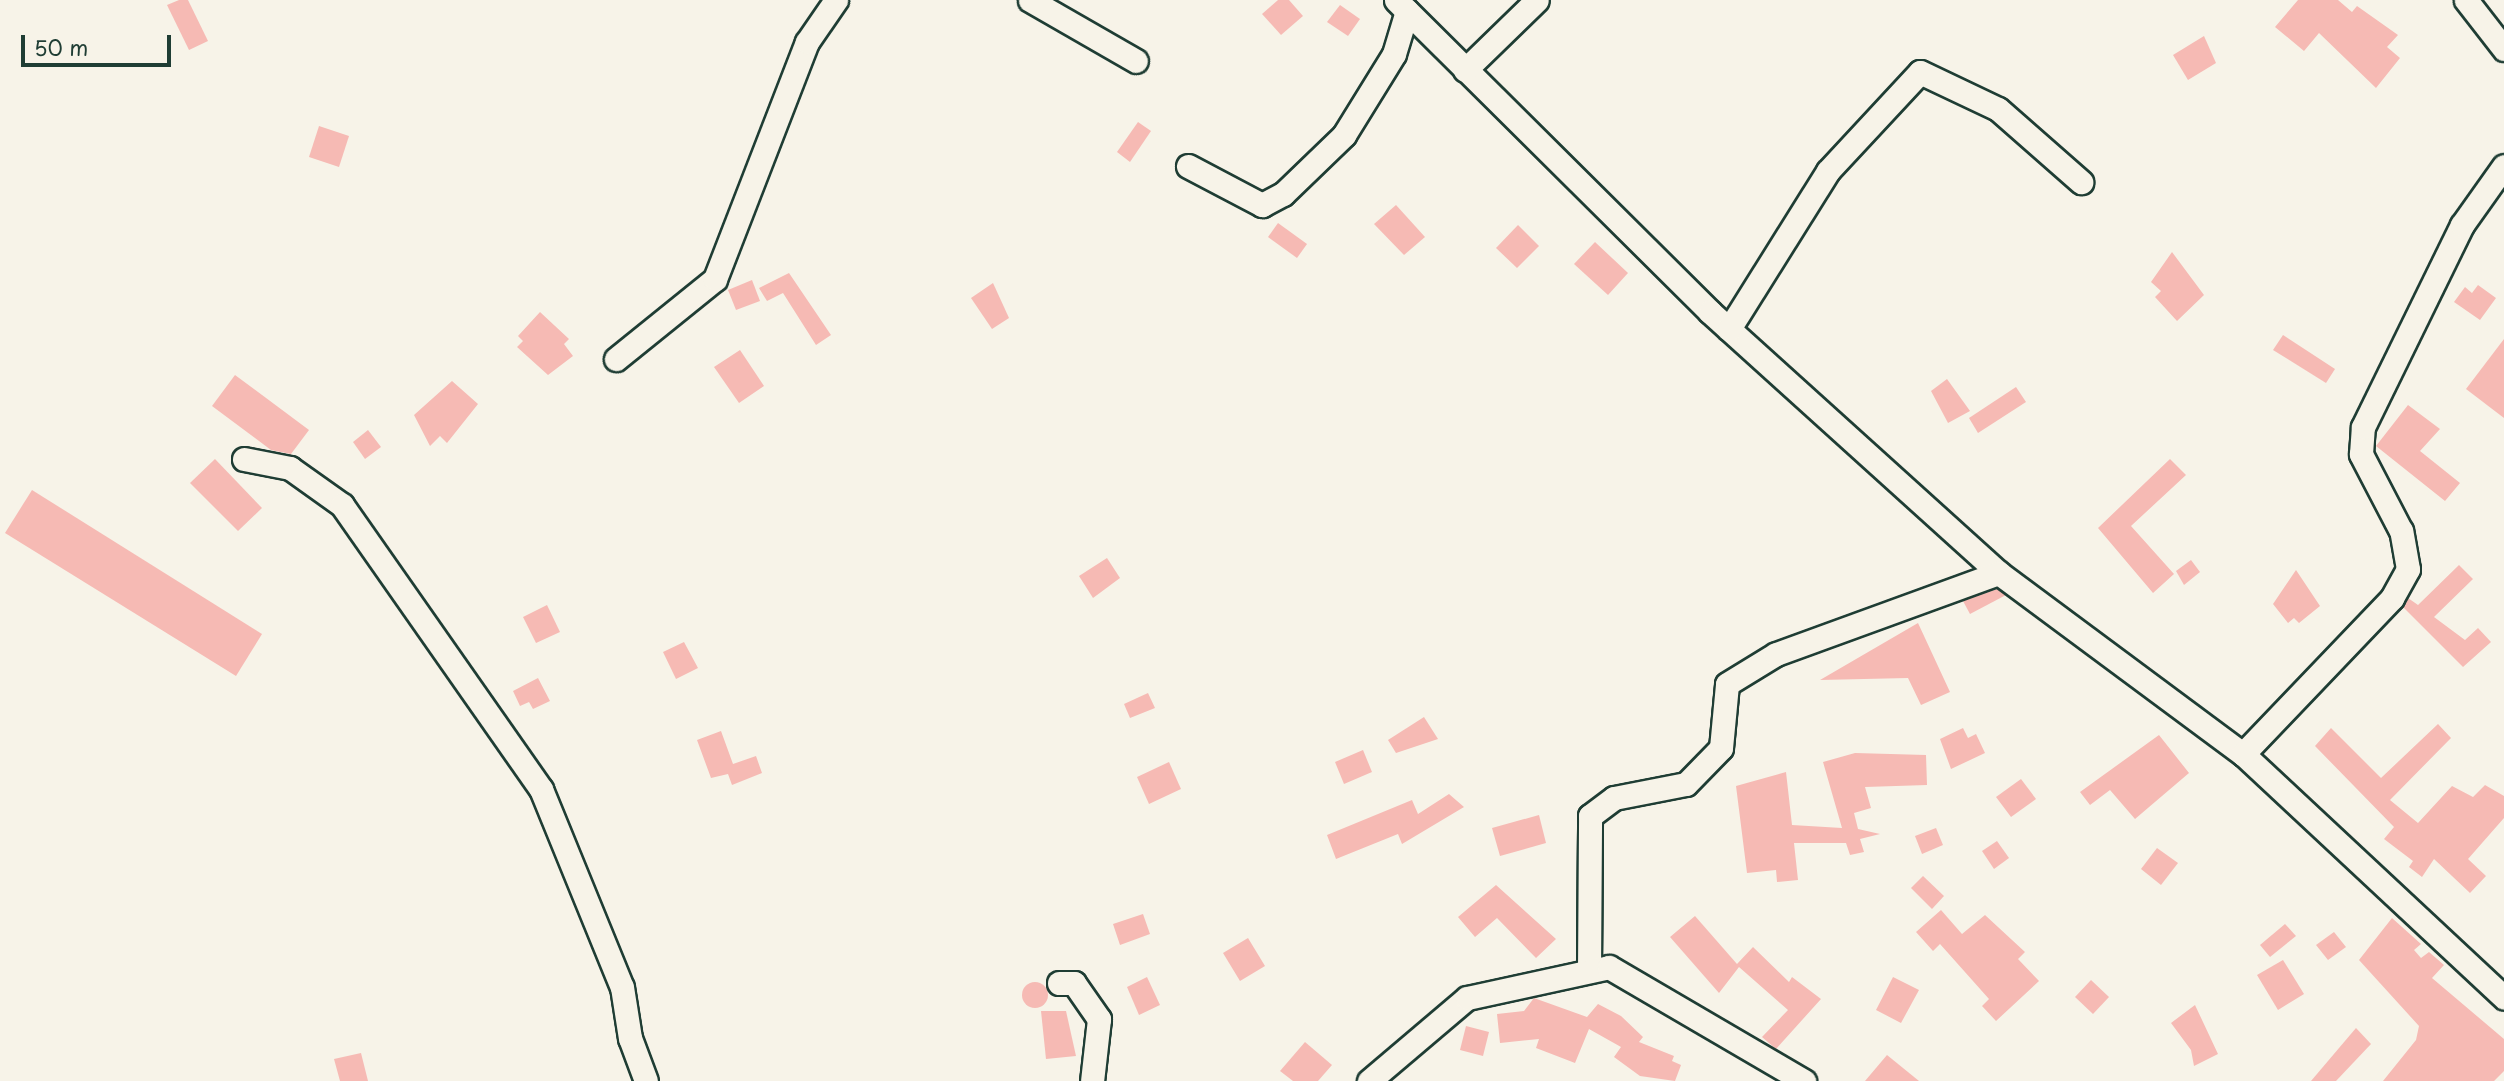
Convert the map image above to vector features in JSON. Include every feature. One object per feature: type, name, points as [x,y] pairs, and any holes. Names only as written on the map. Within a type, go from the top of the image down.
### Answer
[{"type":"street","points":[[616,359],[715,279],[807,42],[836,0]]},
{"type":"street","points":[[1030,0],[1136,61]]},
{"type":"street","points":[[1465,70],[1537,0]]},
{"type":"street","points":[[2466,0],[2504,50]]},
{"type":"street","points":[[1401,5],[1729,329],[1999,573],[2243,754],[2504,997]]},
{"type":"street","points":[[1188,166],[1262,205],[1283,194],[1344,135],[1394,54],[1401,5]]},
{"type":"street","points":[[1729,329],[1828,171],[1920,72],[1998,109],[2081,182]]},
{"type":"street","points":[[2243,754],[2392,598],[2408,569],[2401,531],[2361,454],[2363,427],[2462,225],[2504,166]]},
{"type":"street","points":[[244,459],[290,468],[342,505],[541,789],[622,987],[630,1038],[646,1081]]},
{"type":"street","points":[[1589,971],[1590,816],[1614,798],[1686,784],[1721,748],[1727,684],[1776,654],[1999,573]]},
{"type":"street","points":[[1369,1081],[1467,998],[1609,967],[1804,1081]]},
{"type":"street","points":[[1059,984],[1074,983],[1099,1019],[1093,1081]]},
{"type":"building","points":[[188,0],[208,41],[189,50],[167,5]]},
{"type":"building","points":[[1278,0],[1289,0],[1303,16],[1281,35],[1262,14]]},
{"type":"building","points":[[2298,0],[2338,0],[2352,12],[2357,6],[2398,35],[2387,47],[2400,58],[2376,88],[2319,33],[2304,51],[2275,27]]},
{"type":"building","points":[[1340,5],[1360,19],[1348,36],[1327,22]]},
{"type":"building","points":[[2204,36],[2216,63],[2188,80],[2173,55]]},
{"type":"building","points":[[1138,122],[1151,131],[1130,162],[1117,152]]},
{"type":"building","points":[[319,126],[349,136],[339,167],[309,157]]},
{"type":"building","points":[[1396,205],[1425,237],[1404,255],[1374,224]]},
{"type":"building","points":[[1278,223],[1307,244],[1297,258],[1268,237]]},
{"type":"building","points":[[1518,225],[1539,246],[1517,268],[1496,248]]},
{"type":"building","points":[[1595,242],[1628,273],[1608,295],[1574,264]]},
{"type":"building","points":[[2172,252],[2204,295],[2177,321],[2155,297],[2161,291],[2151,282]]},
{"type":"building","points":[[789,273],[831,335],[816,345],[783,293],[767,301],[759,288]]},
{"type":"building","points":[[752,280],[760,301],[736,310],[728,290]]},
{"type":"building","points":[[993,283],[1009,318],[992,329],[971,298]]},
{"type":"building","points":[[2478,285],[2496,298],[2480,320],[2454,302],[2465,287],[2472,293]]},
{"type":"building","points":[[540,312],[569,339],[564,344],[573,356],[548,375],[517,347],[523,341],[518,336]]},
{"type":"building","points":[[2283,335],[2335,369],[2326,383],[2273,350]]},
{"type":"building","points":[[2504,339],[2504,418],[2466,389]]},
{"type":"building","points":[[740,350],[764,386],[739,403],[714,367]]},
{"type":"building","points":[[235,375],[309,430],[291,454],[271,450],[212,406]]},
{"type":"building","points":[[1947,379],[1970,411],[1948,423],[1931,391]]},
{"type":"building","points":[[452,381],[478,404],[447,443],[440,436],[430,446],[414,415]]},
{"type":"building","points":[[2016,387],[2026,402],[1978,433],[1969,418]]},
{"type":"building","points":[[2408,405],[2440,429],[2420,451],[2460,483],[2445,501],[2376,446]]},
{"type":"building","points":[[368,430],[381,447],[365,459],[353,442]]},
{"type":"building","points":[[215,459],[262,508],[238,531],[190,483]]},
{"type":"building","points":[[2170,459],[2186,475],[2131,526],[2174,574],[2153,593],[2098,528]]},
{"type":"building","points":[[32,490],[262,634],[236,676],[5,533]]},
{"type":"building","points":[[1107,558],[1120,578],[1093,598],[1079,576]]},
{"type":"building","points":[[2191,560],[2200,572],[2184,585],[2176,571]]},
{"type":"building","points":[[2459,565],[2473,579],[2434,617],[2465,640],[2478,628],[2491,642],[2463,667],[2403,607],[2408,598],[2418,605]]},
{"type":"building","points":[[2296,570],[2320,606],[2299,623],[2294,618],[2288,623],[2273,604]]},
{"type":"building","points":[[1997,589],[2006,595],[1970,614],[1963,601]]},
{"type":"building","points":[[547,605],[560,632],[536,643],[523,617]]},
{"type":"building","points":[[1918,623],[1950,692],[1921,705],[1908,678],[1820,680]]},
{"type":"building","points":[[684,642],[698,668],[676,679],[663,652]]},
{"type":"building","points":[[538,678],[550,701],[533,709],[529,702],[520,706],[513,691]]},
{"type":"building","points":[[1148,693],[1155,708],[1130,718],[1124,704]]},
{"type":"building","points":[[1424,717],[1438,739],[1396,753],[1388,740]]},
{"type":"building","points":[[2438,724],[2451,738],[2390,800],[2418,823],[2452,786],[2473,797],[2485,785],[2504,796],[2504,818],[2468,859],[2486,876],[2470,893],[2434,859],[2422,877],[2409,867],[2413,861],[2384,839],[2394,827],[2315,746],[2331,728],[2381,778]]},
{"type":"building","points":[[1963,728],[1968,738],[1976,734],[1985,753],[1951,769],[1940,739]]},
{"type":"building","points":[[721,731],[733,764],[756,756],[762,773],[732,785],[728,774],[711,778],[697,740]]},
{"type":"building","points":[[2159,735],[2189,773],[2135,819],[2110,790],[2090,805],[2080,792]]},
{"type":"building","points":[[1363,750],[1372,772],[1344,784],[1335,762]]},
{"type":"building","points":[[1855,753],[1926,755],[1927,785],[1865,787],[1871,808],[1854,813],[1858,829],[1880,834],[1860,839],[1864,852],[1850,855],[1846,843],[1794,843],[1798,880],[1777,882],[1776,870],[1747,873],[1736,786],[1786,772],[1792,825],[1842,828],[1823,762]]},
{"type":"building","points":[[1169,762],[1181,789],[1149,804],[1137,777]]},
{"type":"building","points":[[2021,779],[2036,799],[2011,817],[1996,797]]},
{"type":"building","points":[[1449,794],[1464,807],[1402,844],[1398,834],[1336,859],[1327,835],[1412,800],[1418,814]]},
{"type":"building","points":[[1539,815],[1546,843],[1500,856],[1492,828]]},
{"type":"building","points":[[1936,828],[1943,845],[1922,854],[1915,836]]},
{"type":"building","points":[[1997,841],[2009,858],[1994,869],[1982,851]]},
{"type":"building","points":[[2157,848],[2178,863],[2161,885],[2141,869]]},
{"type":"building","points":[[1923,876],[1944,896],[1932,909],[1911,888]]},
{"type":"building","points":[[1496,885],[1556,939],[1536,958],[1497,918],[1475,937],[1458,917]]},
{"type":"building","points":[[1941,910],[1962,934],[1985,915],[2025,952],[2018,959],[2039,981],[1996,1021],[1982,1006],[1989,999],[1940,944],[1933,951],[1916,932]]},
{"type":"building","points":[[1143,914],[1150,934],[1120,945],[1113,924]]},
{"type":"building","points":[[1695,916],[1737,964],[1753,947],[1789,982],[1792,977],[1821,999],[1776,1049],[1762,1037],[1788,1010],[1739,967],[1719,993],[1670,937]]},
{"type":"building","points":[[2392,918],[2421,944],[2414,950],[2421,958],[2429,952],[2444,965],[2432,978],[2504,1039],[2504,1071],[2494,1081],[2383,1081],[2416,1040],[2419,1026],[2359,960]]},
{"type":"building","points":[[2285,924],[2296,936],[2270,957],[2260,945]]},
{"type":"building","points":[[2334,932],[2346,947],[2328,960],[2316,945]]},
{"type":"building","points":[[1248,938],[1265,966],[1240,981],[1223,953]]},
{"type":"building","points":[[2283,960],[2304,994],[2278,1010],[2257,975]]},
{"type":"building","points":[[1147,977],[1160,1005],[1139,1015],[1127,987]]},
{"type":"building","points":[[1893,977],[1919,990],[1901,1023],[1876,1010]]},
{"type":"building","points":[[2091,980],[2109,997],[2093,1014],[2075,997]]},
{"type":"building","points":[[1035,982],[1044,986],[1048,995],[1044,1004],[1035,1008],[1026,1004],[1022,995],[1026,986]]},
{"type":"building","points":[[1534,998],[1587,1017],[1598,1004],[1621,1016],[1643,1037],[1639,1042],[1674,1056],[1672,1061],[1681,1065],[1675,1081],[1640,1076],[1614,1057],[1621,1047],[1589,1029],[1575,1063],[1536,1048],[1539,1039],[1500,1043],[1497,1014],[1524,1011]]},
{"type":"building","points":[[2195,1005],[2218,1054],[2194,1066],[2191,1050],[2171,1023]]},
{"type":"building","points":[[1041,1011],[1066,1011],[1076,1056],[1046,1059]]},
{"type":"building","points":[[1466,1026],[1489,1032],[1483,1056],[1460,1050]]},
{"type":"building","points":[[2356,1028],[2371,1044],[2336,1081],[2311,1081]]},
{"type":"building","points":[[1305,1042],[1332,1065],[1318,1081],[1293,1081],[1280,1071]]},
{"type":"building","points":[[361,1053],[368,1081],[340,1081],[334,1059]]},
{"type":"building","points":[[1887,1055],[1919,1081],[1865,1081]]}]
